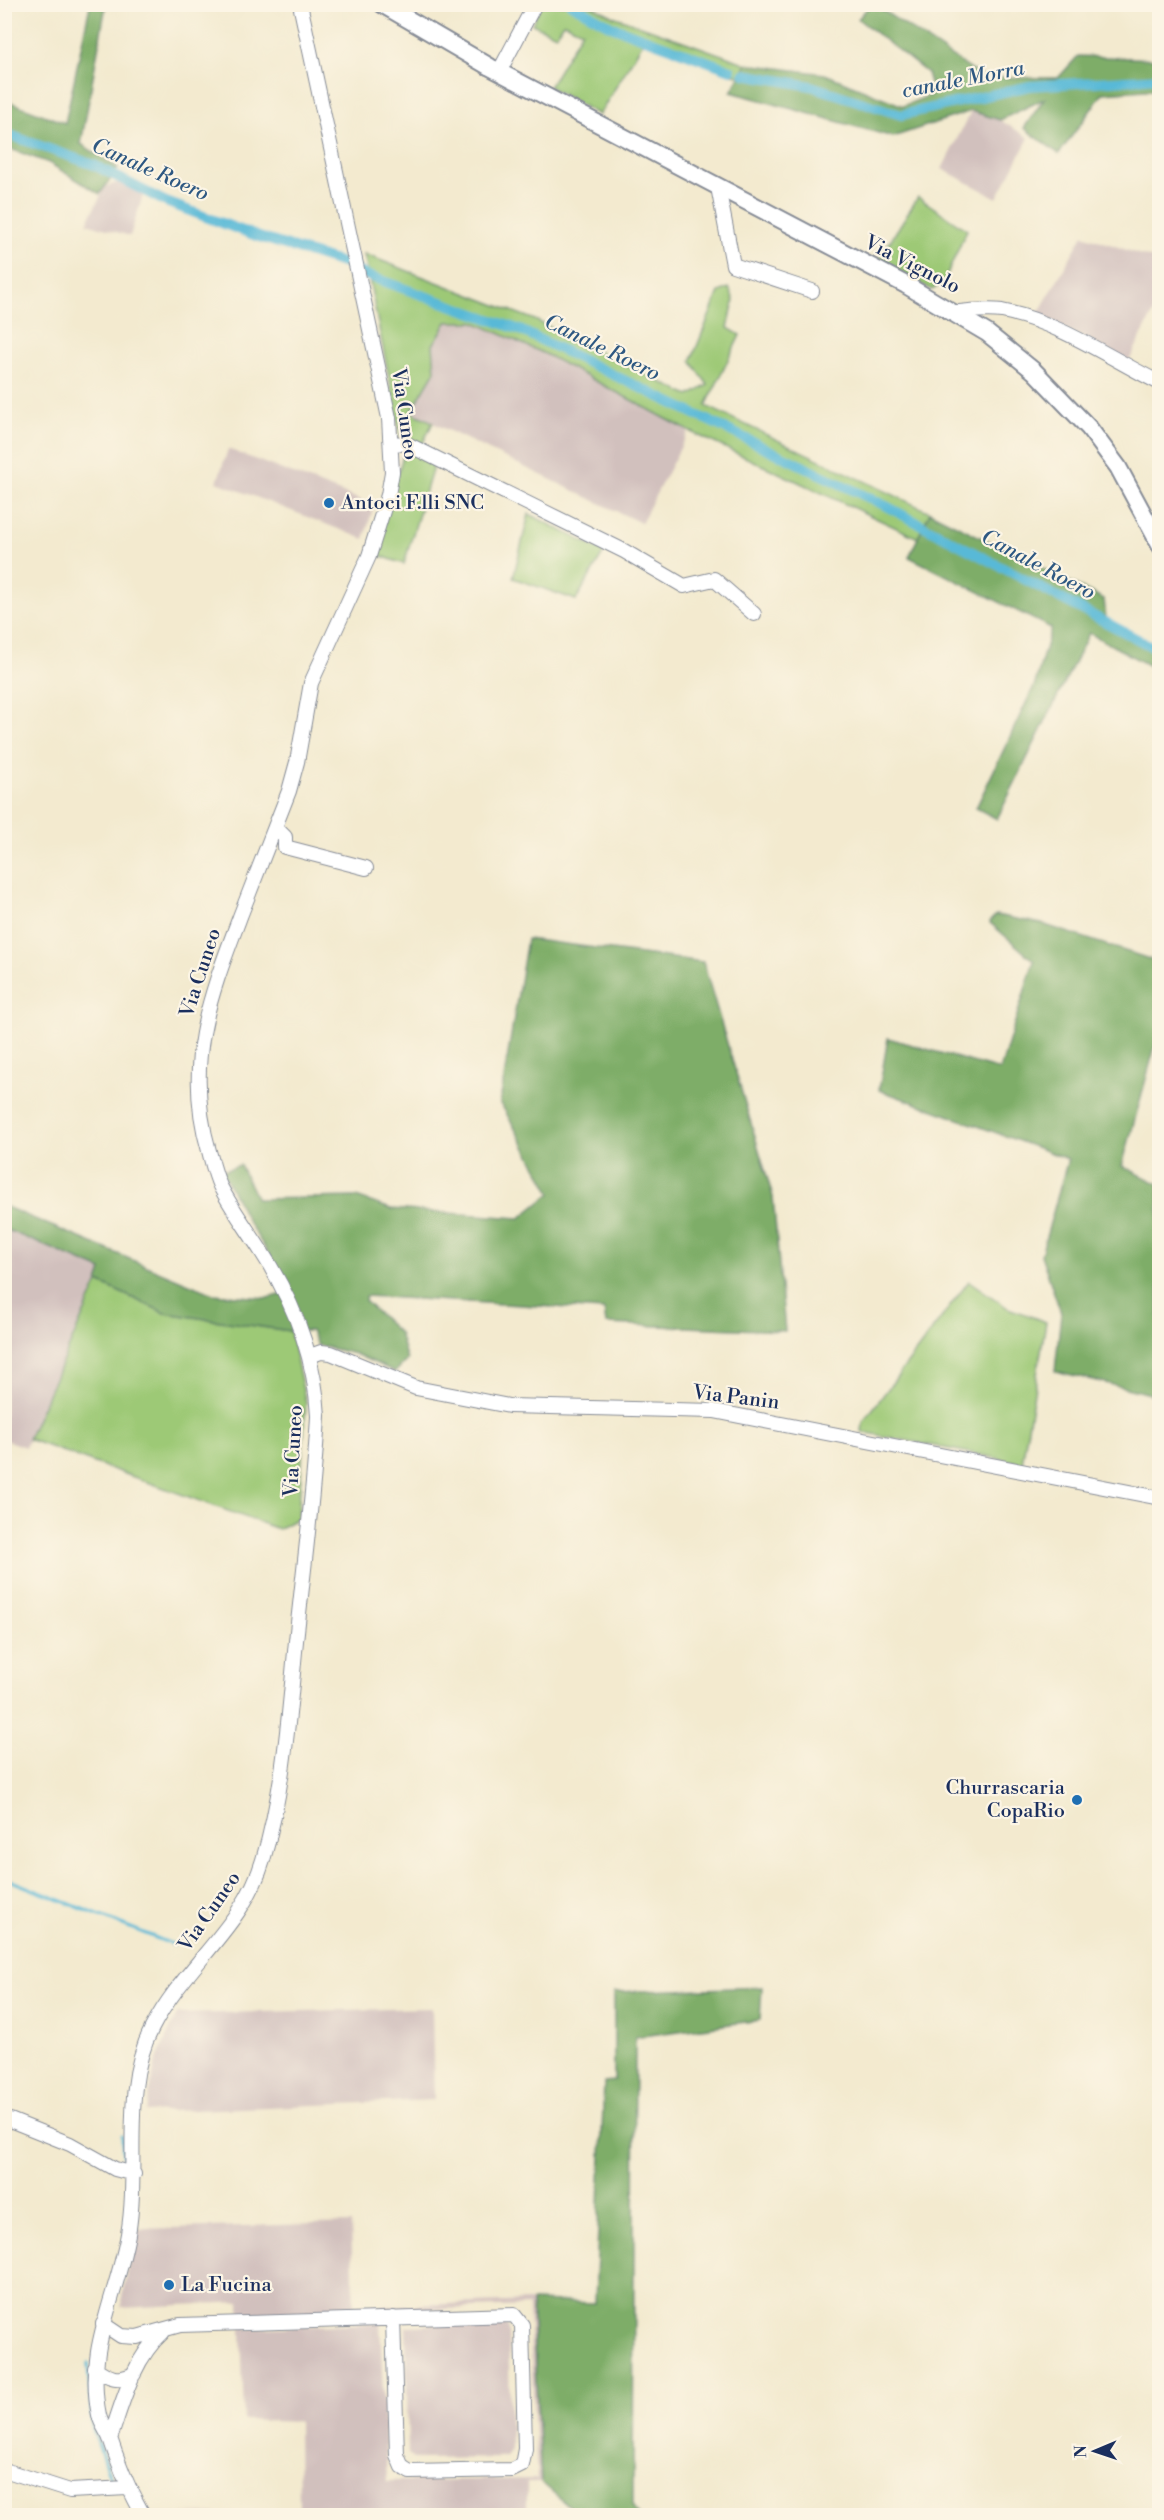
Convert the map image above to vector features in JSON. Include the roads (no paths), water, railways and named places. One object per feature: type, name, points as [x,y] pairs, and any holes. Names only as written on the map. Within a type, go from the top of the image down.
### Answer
[{"type":"main road","name":"Via Vignolo","points":[[382,4],[499,72],[956,312]]},
{"type":"main road","points":[[956,312],[997,340],[1034,371],[1089,428],[1118,467],[1160,545]]},
{"type":"street","name":"Via Cuneo","points":[[144,2516],[127,2488],[110,2439],[99,2418],[95,2368],[103,2324],[126,2244],[134,2174],[135,2090],[141,2058],[151,2030],[171,1995],[200,1963],[255,1886],[265,1856],[280,1780],[317,1445],[317,1389],[303,1329],[218,1183],[203,1130],[198,1093],[202,1028],[297,762],[311,683],[369,556],[388,495],[392,472],[389,418],[300,4]]},
{"type":"street","points":[[499,72],[535,4]]},
{"type":"street","points":[[718,187],[733,266],[813,291]]},
{"type":"street","name":"Via Vignolo","points":[[956,312],[1004,312],[1038,323],[1091,346],[1160,383]]},
{"type":"street","points":[[391,443],[407,444],[624,551],[684,586],[714,579],[754,614]]},
{"type":"street","points":[[275,827],[285,837],[285,848]]},
{"type":"street","points":[[265,853],[278,852],[285,848],[366,868]]},
{"type":"street","name":"Via Panin","points":[[310,1356],[321,1352],[331,1353],[416,1388],[509,1406],[714,1411],[1160,1498]]},
{"type":"street","points":[[10,2120],[70,2145],[115,2169],[134,2174]]},
{"type":"street","points":[[103,2324],[122,2336],[127,2336],[165,2330],[180,2325],[393,2318],[514,2315],[522,2325],[525,2449],[522,2465],[512,2469],[410,2472],[402,2467],[397,2455],[393,2318]]},
{"type":"street","points":[[110,2439],[137,2369],[152,2342],[165,2330]]},
{"type":"street","points":[[127,2336],[135,2347],[137,2369]]},
{"type":"street","points":[[95,2368],[110,2378],[124,2379],[137,2369]]},
{"type":"street","points":[[4,2470],[70,2491],[127,2488]]},
{"type":"waterway","points":[[571,4],[611,26],[731,70]]},
{"type":"waterway","name":"canale Morra","points":[[744,74],[811,86],[901,115],[1030,86],[1160,78]]},
{"type":"waterway","name":"Canale Roero","points":[[4,133],[94,165],[166,202],[259,237],[349,265],[363,274],[520,330],[886,506],[1160,651]]},
{"type":"waterway","points":[[4,1878],[174,1945]]},
{"type":"waterway","points":[[122,2136],[124,2166]]},
{"type":"waterway","points":[[88,2363],[92,2427],[112,2483]]},
{"type":"place","name":"Antoci F.lli SNC","points":[[329,503]]},
{"type":"place","name":"Churrascaria CopaRio","points":[[1077,1800]]},
{"type":"place","name":"La Fucina","points":[[169,2285]]}]
